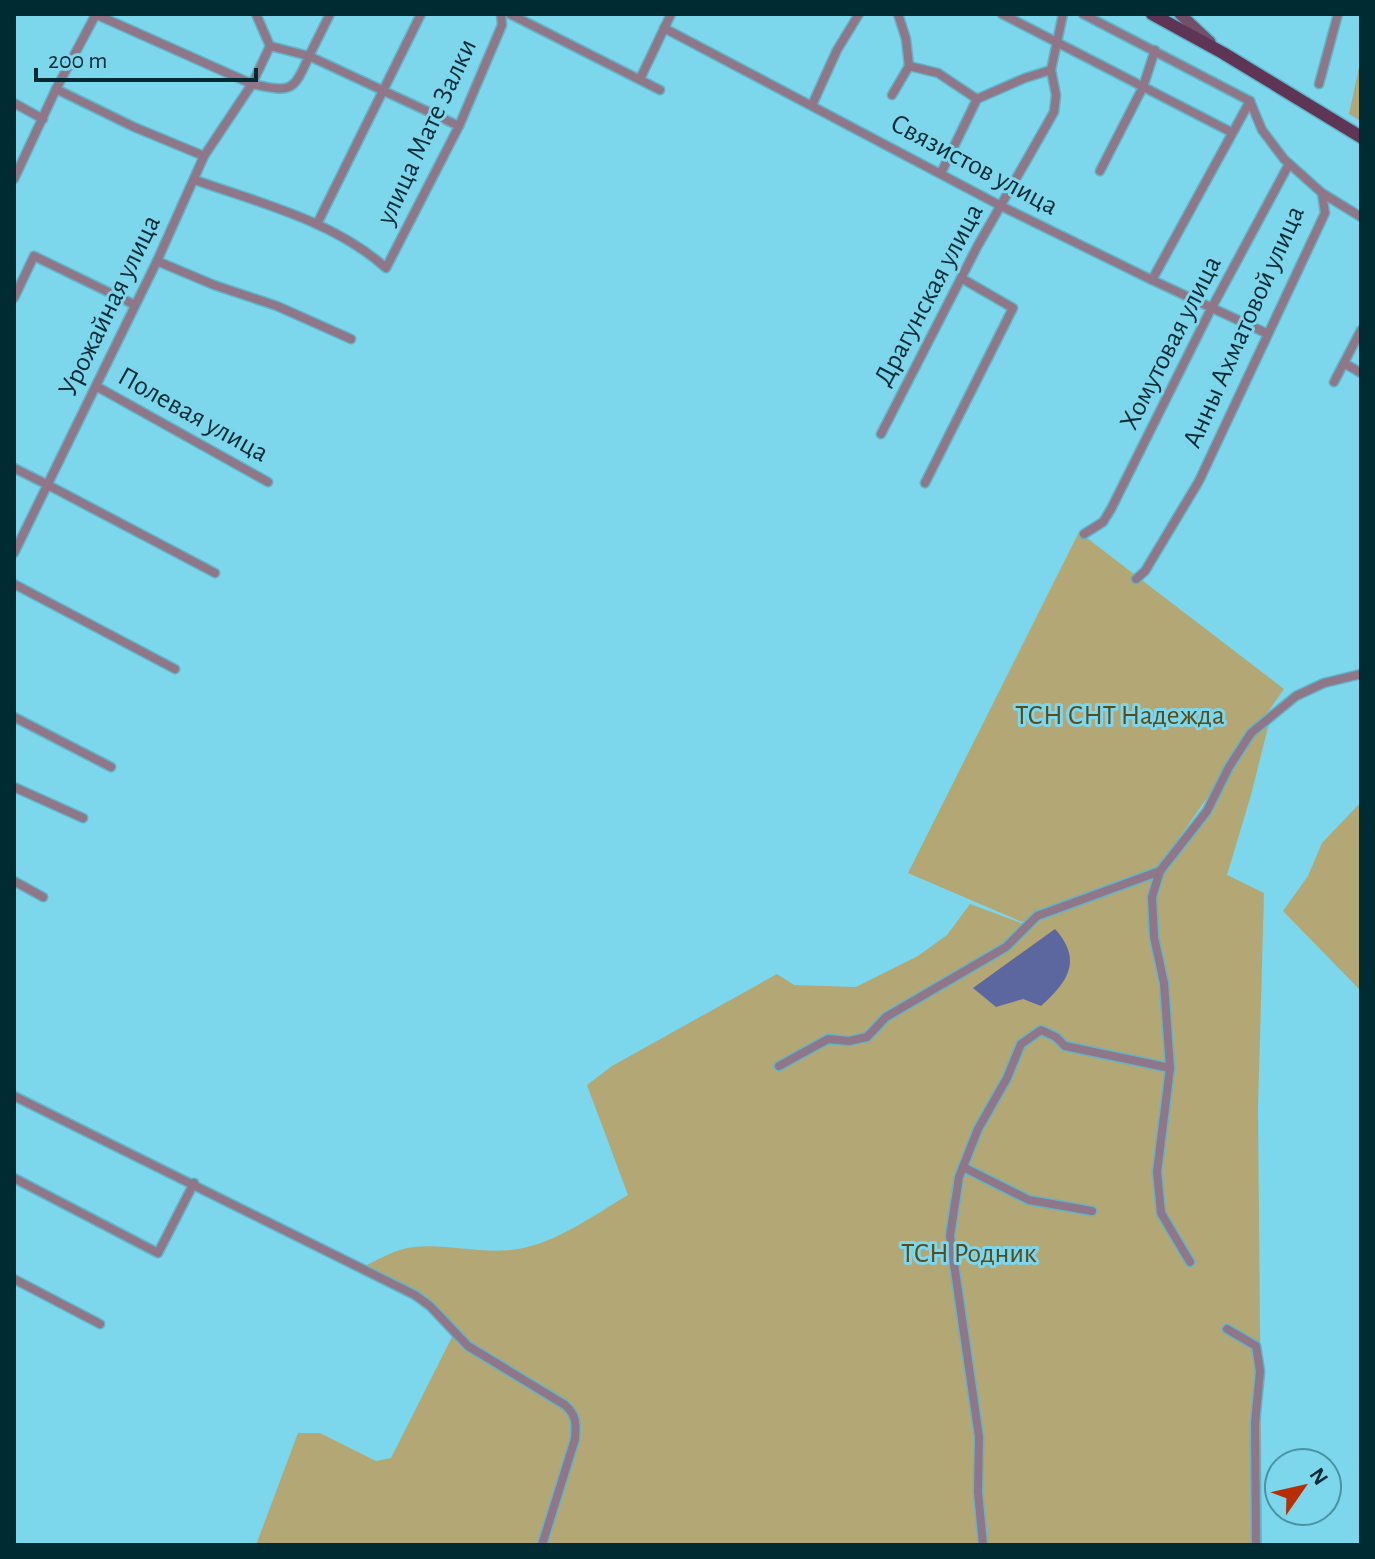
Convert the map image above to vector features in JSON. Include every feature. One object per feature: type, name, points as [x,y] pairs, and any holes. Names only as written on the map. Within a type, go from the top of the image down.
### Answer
[{"type":"main road","points":[[1159,16],[1361,137]]},
{"type":"street","points":[[14,179],[56,89],[96,14],[252,84],[278,89],[294,85],[330,14]]},
{"type":"street","points":[[256,14],[270,46],[309,56],[459,126]]},
{"type":"street","points":[[195,180],[317,224],[421,14]]},
{"type":"street","name":"улица Мате Залки","points":[[317,224],[364,248],[386,268],[459,126],[502,25],[501,14]]},
{"type":"street","points":[[510,14],[660,90]]},
{"type":"street","points":[[640,79],[671,14]]},
{"type":"street","points":[[812,105],[837,50],[859,14]]},
{"type":"street","points":[[892,95],[909,66],[906,39],[898,14]]},
{"type":"street","points":[[1002,14],[1231,132]]},
{"type":"street","name":"Драгунская улица","points":[[881,434],[961,278],[1054,112],[1056,95],[1051,70],[1063,14]]},
{"type":"street","points":[[1083,14],[1250,101],[1152,280]]},
{"type":"street","points":[[1180,14],[1223,53]]},
{"type":"street","points":[[1319,84],[1338,14]]},
{"type":"street","name":"Связистов улица","points":[[664,28],[1001,206],[1266,333]]},
{"type":"street","name":"Урожайная улица","points":[[14,553],[157,261],[204,156],[252,84],[270,46]]},
{"type":"street","points":[[1100,171],[1143,87],[1155,50]]},
{"type":"street","points":[[909,66],[938,73],[977,99]]},
{"type":"street","points":[[941,173],[977,99],[1051,70]]},
{"type":"street","points":[[56,89],[134,127],[204,156]]},
{"type":"street","name":"Анны Ахматовой улица","points":[[1136,579],[1145,571],[1199,481],[1325,213],[1322,193],[1289,164],[1262,130],[1250,101]]},
{"type":"street","points":[[14,103],[43,119]]},
{"type":"street","name":"Хомутовая улица","points":[[1084,534],[1103,522],[1111,509],[1289,164]]},
{"type":"street","points":[[1322,193],[1361,217]]},
{"type":"street","points":[[14,298],[34,256],[135,305]]},
{"type":"street","points":[[157,261],[214,285],[277,306],[351,339]]},
{"type":"street","points":[[925,483],[1013,308],[961,278]]},
{"type":"street","points":[[1334,382],[1361,330]]},
{"type":"street","points":[[1344,363],[1361,373]]},
{"type":"street","name":"Полевая улица","points":[[96,386],[268,482]]},
{"type":"street","points":[[14,468],[215,573]]},
{"type":"street","points":[[14,524],[25,530]]},
{"type":"street","points":[[14,584],[175,669]]},
{"type":"street","points":[[1190,1262],[1161,1213],[1157,1172],[1170,1068],[1164,983],[1154,937],[1152,897],[1160,871],[1207,811],[1229,767],[1251,733],[1296,696],[1324,683],[1361,674]]},
{"type":"street","points":[[14,717],[111,767]]},
{"type":"street","points":[[14,787],[83,818]]},
{"type":"street","points":[[779,1066],[828,1039],[849,1041],[867,1037],[886,1017],[1006,947],[1037,916],[1160,871]]},
{"type":"street","points":[[14,881],[43,897]]},
{"type":"street","points":[[983,1545],[978,1492],[979,1437],[950,1236],[963,1167],[978,1129],[1007,1078],[1021,1044],[1041,1030],[1056,1037],[1065,1046],[1170,1068]]},
{"type":"street","points":[[14,1096],[415,1295],[430,1306],[468,1346],[565,1405],[574,1413],[577,1422],[575,1439],[542,1545]]},
{"type":"street","points":[[963,1167],[1029,1200],[1092,1211]]},
{"type":"street","points":[[14,1178],[158,1253],[194,1183]]},
{"type":"street","points":[[14,1279],[100,1324]]},
{"type":"street","points":[[1227,1329],[1256,1346],[1260,1371],[1255,1423],[1256,1545]]},
{"type":"green space","points":[[1361,58],[1361,121],[1349,114]]},
{"type":"green space","name":"ТСН СНТ Надежда","points":[[1079,532],[1284,689],[1157,869],[1022,922],[908,873]]},
{"type":"green space","name":"ТСН Родник","points":[[1272,711],[1227,875],[1264,893],[1258,1109],[1262,1545],[256,1545],[298,1433],[320,1433],[376,1461],[391,1458],[455,1331],[421,1297],[363,1267],[394,1252],[414,1247],[492,1251],[533,1245],[575,1227],[628,1195],[587,1085],[612,1066],[777,974],[794,985],[856,987],[918,956],[947,935],[970,904],[1024,924],[1154,875]]},
{"type":"green space","points":[[1361,802],[1361,991],[1283,911],[1308,876],[1322,843]]},
{"type":"water","points":[[1055,929],[1068,951],[1069,970],[1059,988],[1041,1006],[1023,999],[996,1007],[973,988]]}]
